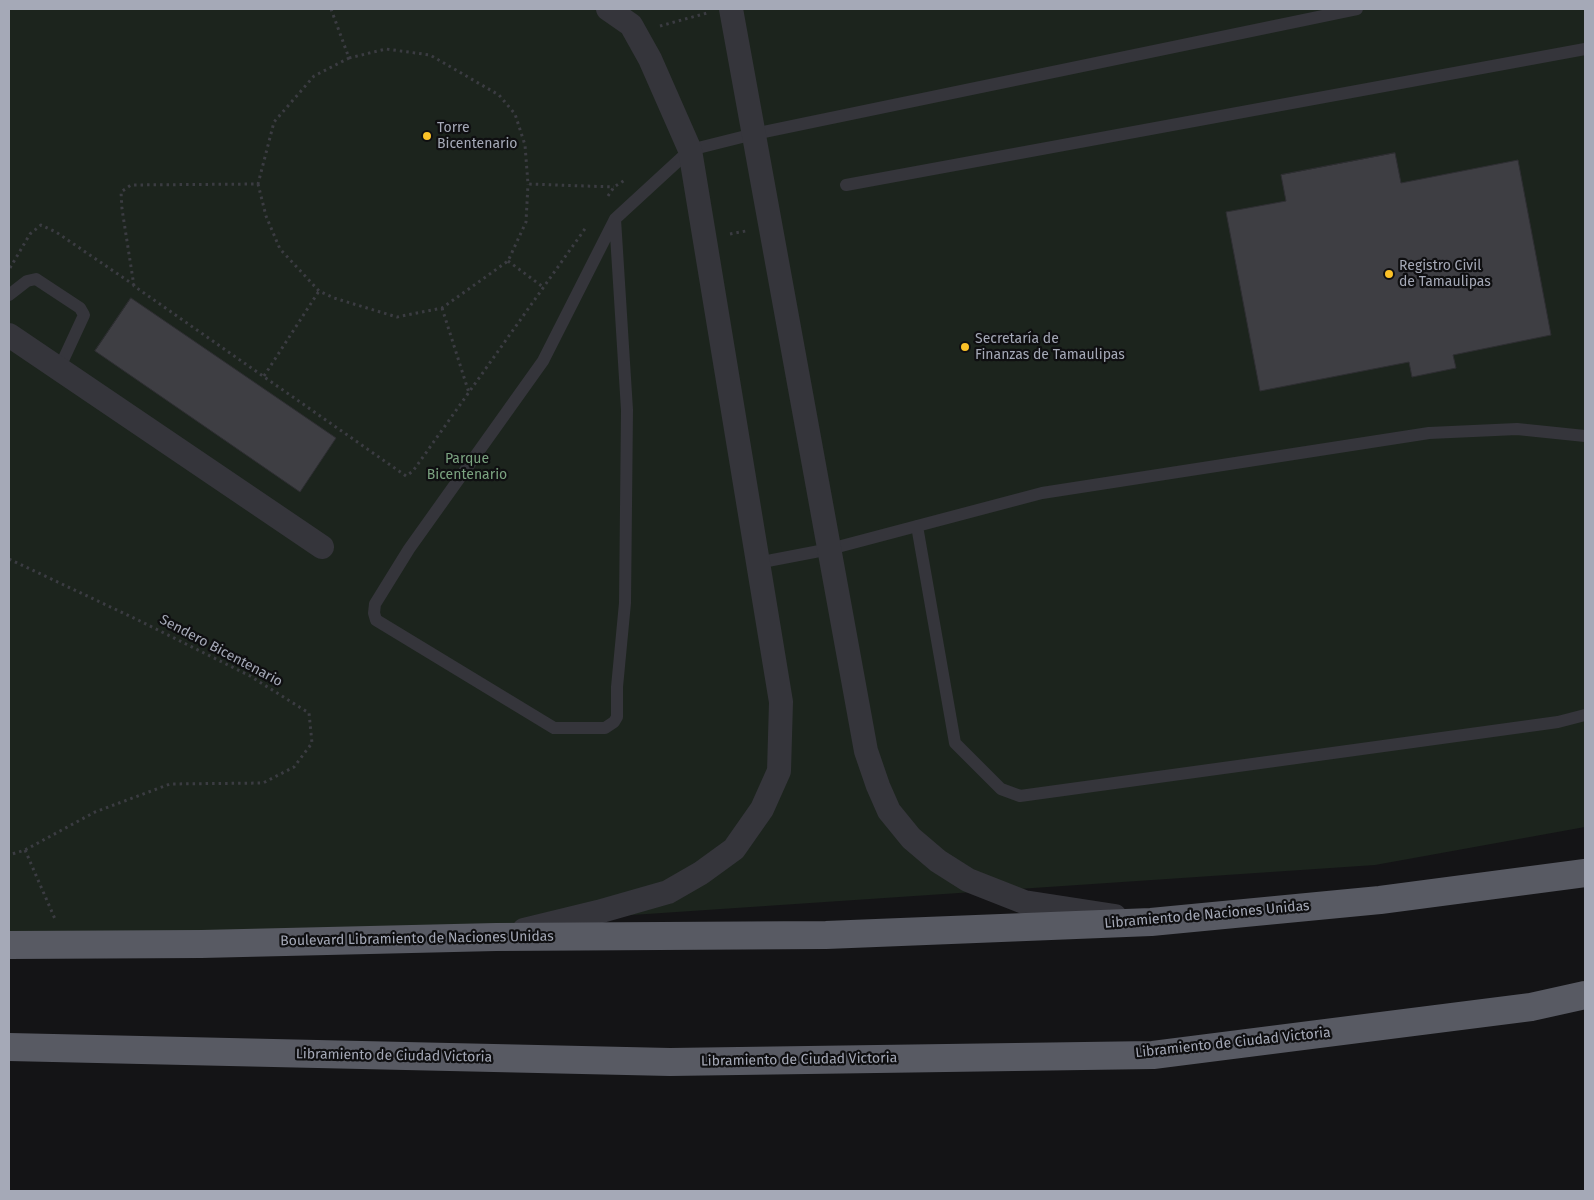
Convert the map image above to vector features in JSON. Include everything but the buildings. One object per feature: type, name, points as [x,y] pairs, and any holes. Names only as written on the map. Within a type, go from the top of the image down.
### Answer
[{"type":"highway","name":"Libramiento de Naciones Unidas","points":[[826,935],[1151,922],[1380,900],[1585,873]]},
{"type":"highway","name":"Boulevard Libramiento de Naciones Unidas","points":[[9,945],[201,944],[496,937],[826,935]]},
{"type":"highway","name":"Libramiento de Ciudad Victoria","points":[[9,1047],[670,1062],[1153,1055],[1531,1007],[1585,996]]},
{"type":"street","points":[[496,937],[598,912],[668,892],[701,873],[734,849],[762,810],[779,771],[781,702],[690,150],[650,59],[630,22],[608,9]]},
{"type":"street","points":[[723,10],[754,134],[866,752],[889,811],[911,838],[938,861],[968,880],[1024,902],[1151,922]]},
{"type":"street","points":[[9,335],[322,547]]},
{"type":"lane","points":[[615,219],[627,410],[625,603],[617,687],[617,717],[614,722],[605,728],[554,728],[376,620],[374,613],[375,604],[409,549],[543,361],[615,219],[690,150],[754,134],[1357,9]]},
{"type":"lane","points":[[846,185],[1585,49]]},
{"type":"lane","points":[[9,295],[27,280],[36,279],[80,308],[83,312],[84,315],[59,369]]},
{"type":"lane","points":[[757,563],[830,550],[1042,493],[1429,433],[1517,429],[1585,436]]},
{"type":"lane","points":[[917,526],[955,743],[1001,789],[1020,796],[1548,723],[1585,715]]},
{"type":"path","points":[[331,9],[349,58]]},
{"type":"path","points":[[630,22],[723,10]]},
{"type":"path","points":[[386,49],[430,55],[499,95],[515,114],[526,145],[528,184],[526,222],[508,261],[442,308],[397,317],[334,298],[319,291],[280,249],[266,216],[258,184],[274,122],[314,76],[349,58],[386,49]]},
{"type":"path","points":[[603,202],[614,187],[629,177]]},
{"type":"path","points":[[134,286],[121,192],[131,185],[258,184]]},
{"type":"path","points":[[528,184],[614,187]]},
{"type":"path","points":[[9,270],[30,234],[41,226],[56,232],[406,476],[413,471],[587,226]]},
{"type":"path","points":[[705,239],[771,226]]},
{"type":"path","points":[[508,261],[543,287]]},
{"type":"path","points":[[264,376],[319,291]]},
{"type":"path","points":[[442,308],[469,393]]},
{"type":"path","name":"Sendero Bicentenario","points":[[9,559],[250,676],[309,713],[312,743],[294,767],[263,783],[170,784],[95,812],[26,850],[9,856]]},
{"type":"path","points":[[26,850],[66,945]]},
{"type":"green space","name":"Parque Bicentenario","points":[[9,9],[1585,9],[1585,827],[1375,865],[201,944],[9,949]]},
{"type":"place","name":"Torre Bicentenario","points":[[427,136]]},
{"type":"place","name":"Registro Civil de Tamaulipas","points":[[1389,274]]},
{"type":"place","name":"Secretaría de Finanzas de Tamaulipas","points":[[965,347]]}]
